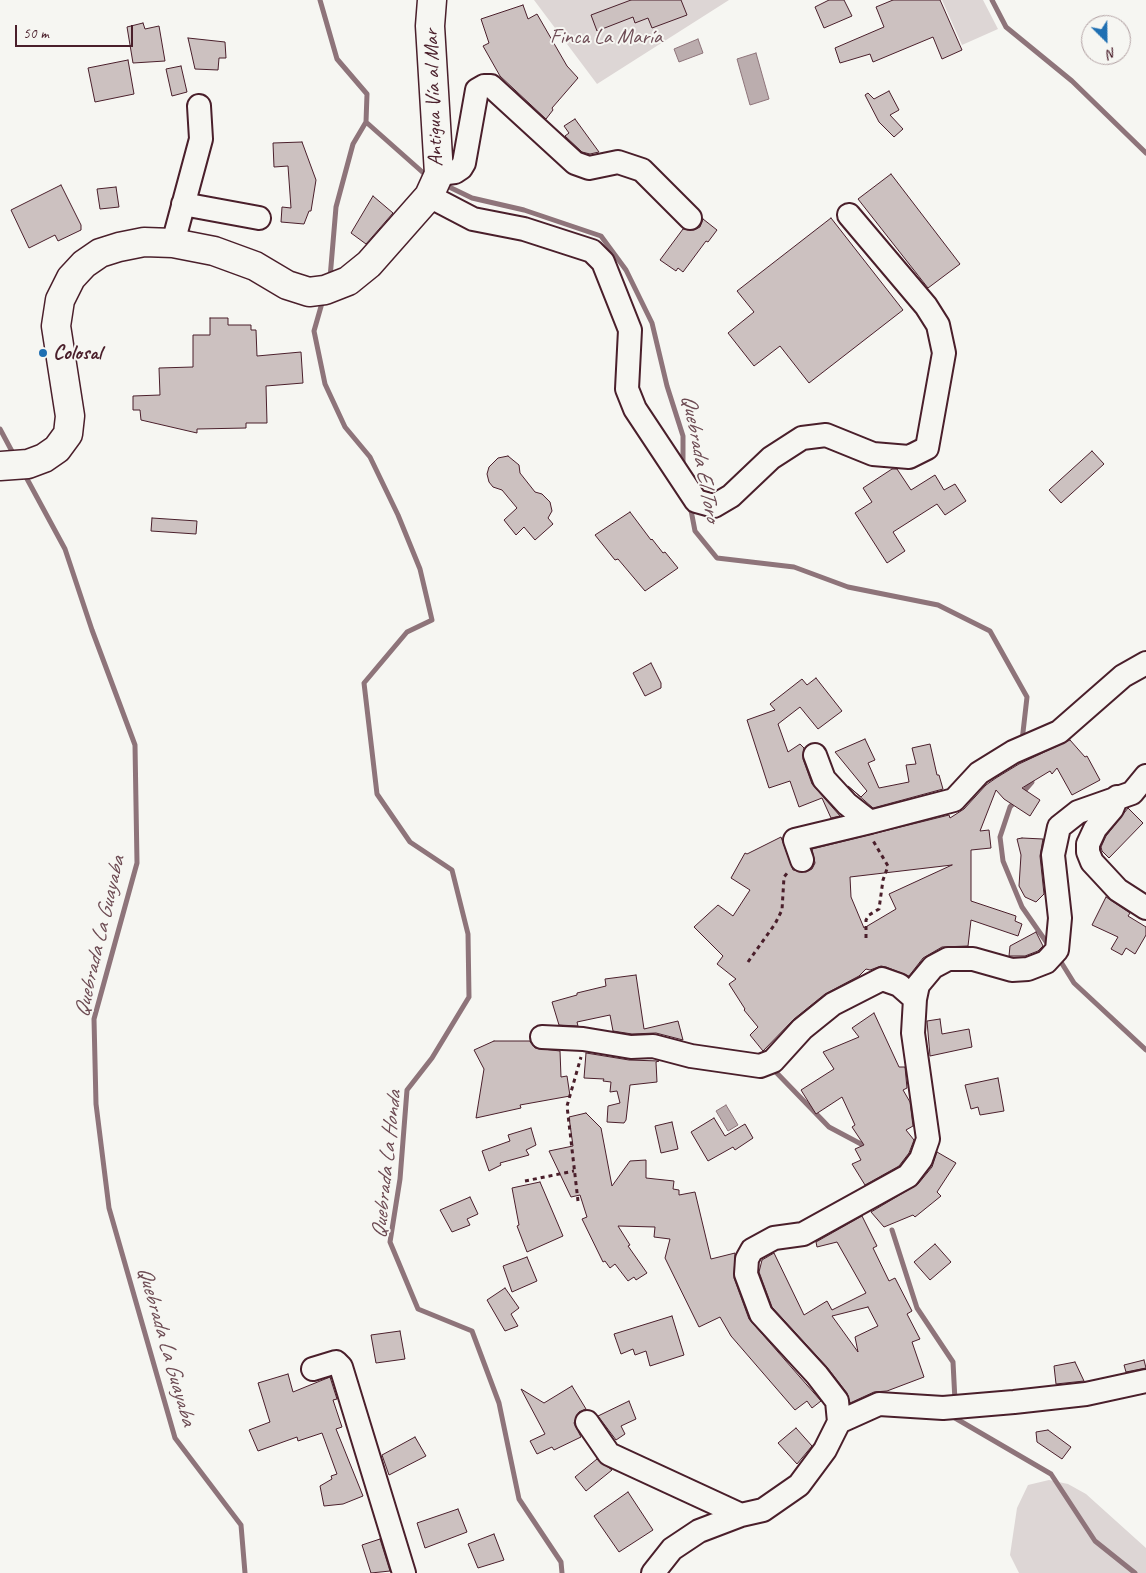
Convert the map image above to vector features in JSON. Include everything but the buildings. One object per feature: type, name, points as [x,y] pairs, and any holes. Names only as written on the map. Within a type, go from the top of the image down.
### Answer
[{"type":"main road","name":"Antigua Vía al Mar","points":[[0,466],[28,464],[44,458],[57,449],[68,434],[70,416],[56,326],[60,300],[71,278],[92,258],[119,247],[144,242],[173,242],[214,251],[255,266],[286,285],[308,292],[325,290],[348,281],[370,264],[434,185],[430,26],[432,0]]},
{"type":"street","points":[[690,218],[642,170],[618,162],[589,168],[575,163],[491,86],[484,86],[478,90],[464,163],[461,168],[434,185],[473,219],[524,229],[592,251],[604,262],[630,330],[627,389],[635,409],[696,502],[714,506],[732,496],[771,458],[802,438],[826,435],[873,454],[909,457],[927,448],[944,352],[938,325],[926,306],[849,215]]},
{"type":"street","points":[[173,242],[200,139],[199,106]]},
{"type":"street","points":[[183,204],[258,218]]},
{"type":"street","points":[[802,860],[795,840],[954,800],[979,773],[1013,752],[1059,732],[1123,676],[1146,664]]},
{"type":"street","points":[[815,755],[824,779],[847,804],[870,822]]},
{"type":"street","points":[[653,1573],[672,1549],[699,1531],[741,1514],[763,1510],[799,1485],[825,1450],[839,1422],[837,1402],[811,1368],[761,1314],[746,1274],[747,1258],[752,1250],[774,1238],[803,1234],[908,1176],[921,1159],[928,1139],[913,1033],[915,998],[918,985],[933,967],[948,959],[973,959],[1012,970],[1028,970],[1046,962],[1057,950],[1060,918],[1054,855],[1060,827],[1078,812],[1132,793],[1146,776]]},
{"type":"street","points":[[1117,797],[1112,809],[1096,829],[1088,844],[1088,852],[1092,862],[1112,885],[1146,908]]},
{"type":"street","points":[[542,1037],[583,1039],[631,1047],[653,1046],[691,1056],[760,1066],[773,1061],[802,1029],[834,1004],[882,980],[899,985],[915,998]]},
{"type":"street","points":[[313,1369],[336,1362],[341,1367],[404,1573]]},
{"type":"street","points":[[839,1422],[879,1404],[943,1408],[1005,1403],[1086,1394],[1146,1381]]},
{"type":"street","points":[[588,1422],[609,1454],[741,1514]]},
{"type":"path","points":[[866,938],[866,920],[869,915],[879,909],[883,880],[888,866],[874,846],[869,833],[870,822]]},
{"type":"path","points":[[748,962],[775,924],[782,910],[785,875],[802,865],[802,860]]},
{"type":"path","points":[[578,1201],[567,1106],[579,1066],[583,1039]]},
{"type":"path","points":[[526,1181],[574,1171]]},
{"type":"green space","name":"Finca La María","points":[[534,0],[729,0],[597,84]]},
{"type":"green space","points":[[942,0],[983,0],[998,29],[962,45]]},
{"type":"green space","points":[[1049,1480],[1068,1484],[1086,1494],[1146,1548],[1146,1573],[1019,1573],[1010,1555],[1017,1508],[1028,1485]]},
{"type":"shaded area","points":[[698,39],[703,53],[679,62],[674,49]]},
{"type":"shaded area","points":[[756,53],[769,99],[750,105],[737,59]]},
{"type":"shaded area","points":[[726,1105],[738,1125],[728,1131],[716,1111]]},
{"type":"waterway","name":"Quebrada La Honda","points":[[320,0],[337,59],[367,94],[366,122],[353,144],[336,207],[330,278]]},
{"type":"waterway","points":[[992,0],[1006,27],[1072,81],[1146,153]]},
{"type":"waterway","name":"Quebrada El Toro","points":[[366,122],[428,177]]},
{"type":"waterway","name":"Quebrada El Toro","points":[[443,184],[472,198],[524,210],[601,236],[626,270],[652,323],[667,386],[683,436],[683,467]]},
{"type":"waterway","name":"Quebrada La Honda","points":[[322,303],[314,331],[325,384],[345,427],[370,457],[398,515],[420,569],[432,620],[407,632],[364,683],[377,794],[410,842],[452,870],[468,934],[469,997],[432,1058],[407,1090],[400,1179],[390,1242],[418,1309],[472,1331],[499,1403],[519,1499],[561,1562],[562,1573]]},
{"type":"waterway","name":"Quebrada La Guayaba","points":[[0,429],[15,457]]},
{"type":"waterway","name":"Quebrada La Guayaba","points":[[26,477],[65,549],[92,630],[135,745],[137,863],[94,1019],[96,1104],[109,1208],[175,1438],[241,1525],[245,1573]]},
{"type":"waterway","name":"Quebrada El Toro","points":[[690,505],[695,531],[717,558],[794,567],[848,587],[938,605],[990,631],[1027,697],[1022,741]]},
{"type":"waterway","name":"Quebrada El Toro","points":[[1029,776],[1032,782],[1010,807],[1000,837],[1003,861],[1022,907],[1047,943]]},
{"type":"waterway","name":"Quebrada El Toro","points":[[1061,962],[1074,983],[1146,1050]]},
{"type":"waterway","points":[[771,1067],[829,1127],[861,1144]]},
{"type":"waterway","points":[[892,1230],[917,1308],[953,1362],[955,1401]]},
{"type":"waterway","points":[[955,1418],[1051,1474],[1095,1541],[1135,1573]]},
{"type":"place","name":"Colosal","points":[[43,353]]}]
